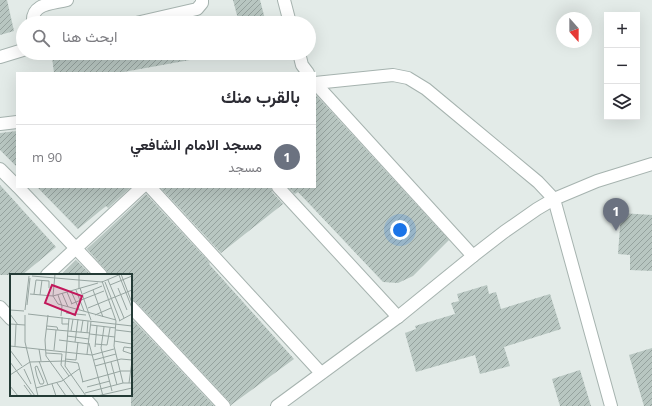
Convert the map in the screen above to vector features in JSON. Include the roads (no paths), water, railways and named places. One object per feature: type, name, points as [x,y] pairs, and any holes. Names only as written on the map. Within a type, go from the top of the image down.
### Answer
[{"type":"street","points":[[34,16],[38,8],[67,0]]},
{"type":"street","points":[[166,16],[197,9],[202,3],[202,0]]},
{"type":"street","points":[[284,0],[288,16]]},
{"type":"street","points":[[0,57],[16,52]]},
{"type":"street","points":[[301,60],[302,65],[307,72]]},
{"type":"street","points":[[316,83],[393,75],[408,78],[426,89],[538,182],[554,200],[611,406]]},
{"type":"street","points":[[316,84],[473,256]]},
{"type":"street","points":[[0,124],[16,122]]},
{"type":"street","points":[[277,406],[398,317],[504,232],[537,210],[554,200],[597,181],[652,164]]},
{"type":"street","points":[[0,168],[16,186]]},
{"type":"street","points":[[18,188],[100,274]]},
{"type":"street","points":[[48,274],[141,188]]},
{"type":"street","points":[[151,188],[321,374]]},
{"type":"street","points":[[279,188],[398,317]]},
{"type":"street","points":[[132,308],[224,406]]},
{"type":"street","points":[[83,396],[92,406]]},
{"type":"place","name":"مسجد الامام الشافعي","points":[[616,231]]}]
